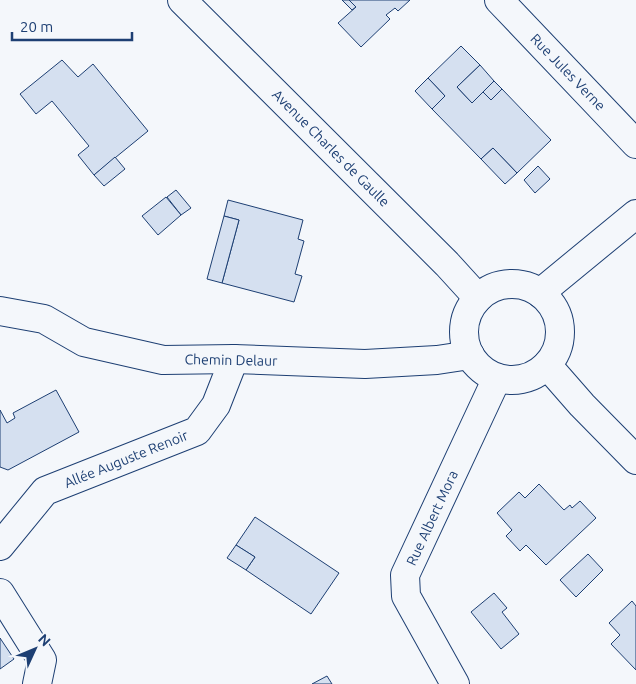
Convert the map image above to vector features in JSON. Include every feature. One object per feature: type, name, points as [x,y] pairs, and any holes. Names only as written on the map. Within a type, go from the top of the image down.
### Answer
[{"type":"street","name":"Avenue Charles de Gaulle","points":[[182,0],[447,264],[478,298]]},
{"type":"street","name":"Rue Jules Verne","points":[[499,0],[636,144]]},
{"type":"street","points":[[540,293],[636,214]]},
{"type":"street","points":[[519,285],[540,293],[556,314],[560,328],[559,341],[547,365],[532,375],[515,380],[497,378],[482,368],[470,355],[464,340],[464,325],[469,310],[478,298],[498,286],[519,285]]},
{"type":"street","name":"Chemin Delaur","points":[[0,311],[44,319],[84,342],[163,360],[234,359],[365,364],[437,360],[470,355]]},
{"type":"street","name":"Allée Auguste Renoir","points":[[0,546],[45,491],[197,430],[216,405],[234,359]]},
{"type":"street","points":[[547,365],[582,405],[636,460]]},
{"type":"street","name":"Rue Albert Mora","points":[[455,684],[406,596],[405,575],[497,378]]},
{"type":"street","points":[[0,593],[42,660],[37,684]]},
{"type":"building","points":[[342,0],[349,0],[356,7],[352,10]]},
{"type":"building","points":[[349,0],[410,0],[398,11],[395,8],[386,15],[390,19],[361,47],[338,23],[356,7]]},
{"type":"building","points":[[461,46],[480,65],[457,87],[472,103],[483,92],[491,100],[502,89],[551,140],[517,173],[493,148],[481,159],[432,109],[445,96],[428,78]]},
{"type":"building","points":[[62,60],[78,77],[93,64],[148,131],[94,175],[78,155],[89,146],[52,101],[36,114],[20,94]]},
{"type":"building","points":[[480,65],[494,81],[472,103],[457,87]]},
{"type":"building","points":[[428,78],[445,96],[432,109],[415,91]]},
{"type":"building","points":[[494,81],[502,89],[491,100],[483,92]]},
{"type":"building","points":[[493,148],[517,173],[505,184],[481,159]]},
{"type":"building","points":[[115,157],[125,169],[104,186],[94,175]]},
{"type":"building","points":[[538,166],[550,179],[535,193],[524,180]]},
{"type":"building","points":[[176,190],[191,208],[181,215],[167,197]]},
{"type":"building","points":[[166,197],[181,215],[158,235],[142,216]]},
{"type":"building","points":[[228,200],[303,220],[298,239],[304,241],[295,274],[302,276],[294,302],[222,283],[239,220],[224,216]]},
{"type":"building","points":[[224,216],[239,220],[222,283],[207,279]]},
{"type":"building","points":[[56,390],[79,432],[8,470],[0,467],[0,410],[7,423],[15,418],[13,413]]},
{"type":"building","points":[[539,484],[564,510],[570,505],[572,508],[580,501],[596,518],[546,565],[526,545],[520,551],[506,536],[512,530],[497,513],[519,492],[525,498]]},
{"type":"building","points":[[255,517],[339,573],[311,614],[246,570],[255,557],[236,545]]},
{"type":"building","points":[[236,545],[255,557],[246,570],[227,558]]},
{"type":"building","points":[[588,554],[603,570],[576,597],[560,580]]},
{"type":"building","points":[[494,593],[507,608],[502,612],[519,634],[501,649],[471,612]]},
{"type":"building","points":[[632,601],[636,606],[636,670],[611,644],[620,635],[609,623]]},
{"type":"building","points":[[0,638],[14,659],[0,669]]},
{"type":"building","points":[[327,676],[332,684],[312,684]]}]
